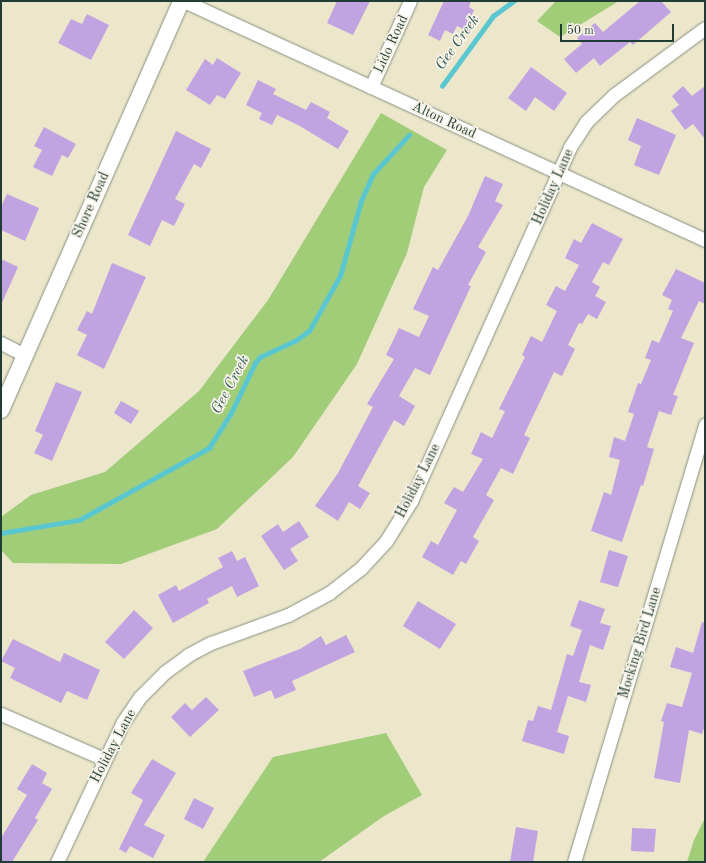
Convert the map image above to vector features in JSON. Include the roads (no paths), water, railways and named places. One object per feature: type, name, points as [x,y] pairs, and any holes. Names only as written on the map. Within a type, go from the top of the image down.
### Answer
[{"type":"street","name":"Alton Road","points":[[182,1],[705,240]]},
{"type":"street","name":"Shore Road","points":[[1,410],[182,1]]},
{"type":"street","name":"Lido Road","points":[[371,87],[410,1]]},
{"type":"street","name":"Holiday Lane","points":[[57,862],[104,759],[123,722],[140,697],[165,672],[188,655],[211,643],[288,615],[329,593],[361,568],[386,541],[411,500],[570,147],[586,122],[614,94],[705,28]]},
{"type":"street","points":[[1,343],[25,355]]},
{"type":"street","name":"Mocking Bird Lane","points":[[574,862],[705,424]]},
{"type":"street","points":[[1,714],[104,759]]},
{"type":"waterway","name":"Gee Creek","points":[[442,86],[493,16],[514,1]]},
{"type":"waterway","name":"Gee Creek","points":[[1,533],[79,520],[209,448],[230,415],[255,363],[260,357],[295,341],[309,331],[340,276],[361,201],[373,174],[409,135]]}]
